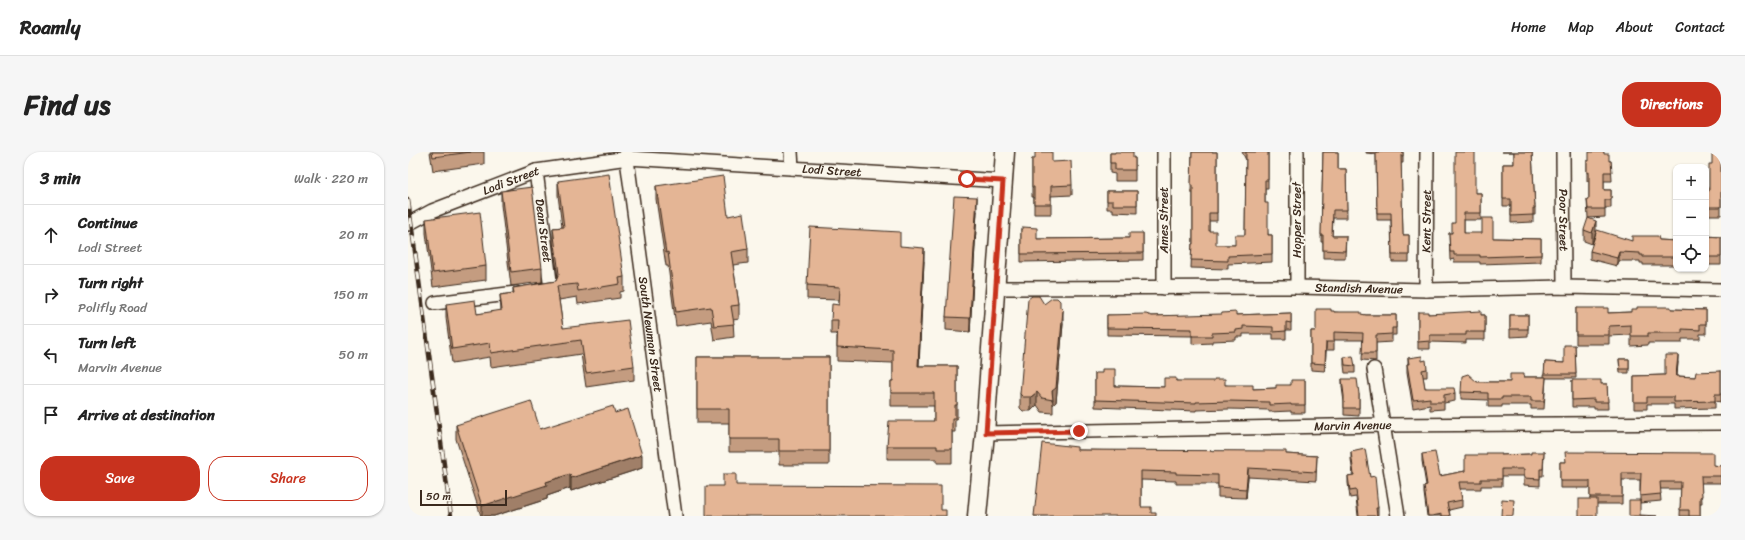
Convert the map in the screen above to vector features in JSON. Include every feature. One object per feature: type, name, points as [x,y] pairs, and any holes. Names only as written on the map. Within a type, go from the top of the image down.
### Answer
[{"type":"main road","points":[[977,516],[986,433],[1005,152]]},
{"type":"street","points":[[792,152],[792,168]]},
{"type":"street","name":"Ames Street","points":[[1164,152],[1164,288]]},
{"type":"street","name":"Hopper Street","points":[[1297,152],[1297,287]]},
{"type":"street","name":"Kent Street","points":[[1426,290],[1427,152]]},
{"type":"street","name":"Poor Street","points":[[1563,152],[1564,287]]},
{"type":"street","name":"Lodi Street","points":[[408,224],[432,211],[536,171],[627,155],[792,168],[1003,181]]},
{"type":"street","name":"South Newman Street","points":[[627,155],[675,516]]},
{"type":"street","name":"Dean Street","points":[[435,303],[551,289],[536,171]]},
{"type":"street","name":"Standish Avenue","points":[[996,288],[1297,287],[1426,290],[1564,287],[1721,290]]},
{"type":"street","points":[[1374,369],[1398,516]]},
{"type":"street","name":"Marvin Avenue","points":[[986,433],[1383,425],[1721,423]]},
{"type":"building","points":[[432,152],[471,152],[433,157]]},
{"type":"building","points":[[1035,152],[1052,152],[1052,162],[1071,161],[1072,185],[1051,186],[1051,204],[1034,204],[1034,187],[1032,187],[1032,159],[1035,159]]},
{"type":"building","points":[[1133,152],[1133,158],[1135,158],[1135,170],[1115,170],[1115,163],[1110,163],[1110,153]]},
{"type":"building","points":[[1192,152],[1217,152],[1217,213],[1209,213],[1209,231],[1216,231],[1216,245],[1235,245],[1235,235],[1245,235],[1246,152],[1268,152],[1268,180],[1265,180],[1265,203],[1268,203],[1268,235],[1272,235],[1272,254],[1228,256],[1228,261],[1191,260],[1193,244],[1193,185],[1191,185]]},
{"type":"building","points":[[1323,152],[1338,152],[1338,169],[1346,169],[1347,210],[1333,210],[1332,236],[1346,236],[1345,251],[1323,250],[1323,235],[1321,235]]},
{"type":"building","points":[[1376,152],[1403,152],[1403,156],[1401,156],[1403,235],[1409,235],[1409,255],[1392,255],[1391,213],[1377,213]]},
{"type":"building","points":[[1455,152],[1475,152],[1475,193],[1481,193],[1481,213],[1464,213],[1464,233],[1482,233],[1482,218],[1493,218],[1493,238],[1541,239],[1541,255],[1480,257],[1480,255],[1454,255],[1454,252],[1450,252],[1449,233],[1452,233],[1452,223],[1455,223]]},
{"type":"building","points":[[1514,152],[1532,152],[1535,208],[1533,208],[1533,215],[1511,216],[1511,199],[1503,199],[1503,164],[1514,164]]},
{"type":"building","points":[[1589,152],[1604,152],[1604,154],[1609,154],[1609,161],[1611,161],[1612,172],[1604,172],[1604,190],[1611,190],[1611,200],[1605,200],[1605,209],[1588,209],[1587,199],[1589,199],[1589,172],[1587,173],[1587,161],[1589,161]]},
{"type":"building","points":[[1712,152],[1721,152],[1721,207],[1709,207],[1709,164],[1712,164]]},
{"type":"building","points":[[609,174],[624,277],[619,278],[620,284],[578,291],[577,284],[557,286],[563,328],[628,320],[634,366],[586,373],[581,340],[491,353],[490,343],[452,349],[446,304],[475,300],[477,314],[502,310],[500,295],[514,293],[513,288],[556,281],[559,274],[553,228],[564,227],[558,181]]},
{"type":"building","points":[[723,176],[728,216],[743,213],[748,249],[731,252],[739,305],[731,306],[734,324],[714,326],[711,307],[676,312],[668,252],[666,253],[656,186]]},
{"type":"building","points":[[532,187],[542,268],[511,272],[501,191]]},
{"type":"building","points":[[1107,191],[1137,191],[1137,205],[1113,205],[1113,201],[1107,201]]},
{"type":"building","points":[[954,196],[977,197],[970,318],[946,317]]},
{"type":"building","points":[[480,212],[486,266],[433,273],[426,219]]},
{"type":"building","points":[[1588,218],[1596,221],[1592,233],[1584,230]]},
{"type":"building","points":[[810,227],[900,232],[900,246],[924,248],[918,366],[957,366],[957,405],[955,405],[955,418],[952,418],[952,449],[937,449],[937,446],[887,446],[889,421],[934,421],[934,393],[891,393],[891,381],[893,381],[893,350],[837,347],[838,320],[831,320],[832,304],[839,305],[840,287],[807,285]]},
{"type":"building","points":[[1023,227],[1037,228],[1037,239],[1129,238],[1129,233],[1143,233],[1143,253],[1021,254],[1021,229],[1023,229]]},
{"type":"building","points":[[1597,230],[1632,241],[1632,236],[1658,236],[1659,240],[1673,241],[1673,257],[1643,257],[1640,253],[1619,252],[1617,258],[1590,251]]},
{"type":"building","points":[[1709,236],[1721,237],[1721,257],[1709,257]]},
{"type":"building","points":[[1032,296],[1039,296],[1044,304],[1052,298],[1057,298],[1060,301],[1060,307],[1063,310],[1056,388],[1052,391],[1053,400],[1042,398],[1037,392],[1031,397],[1023,397],[1020,394],[1028,299]]},
{"type":"building","points":[[1637,307],[1671,307],[1671,309],[1706,310],[1706,324],[1700,324],[1700,330],[1682,329],[1682,333],[1648,333],[1648,336],[1631,336],[1631,325],[1609,326],[1609,335],[1576,335],[1576,308],[1608,308],[1608,313],[1631,312],[1631,309],[1637,309]]},
{"type":"building","points":[[1316,309],[1331,309],[1331,311],[1334,312],[1361,312],[1361,314],[1366,315],[1396,315],[1396,328],[1392,328],[1392,334],[1376,335],[1376,353],[1362,353],[1363,333],[1334,332],[1334,342],[1326,342],[1325,364],[1311,363],[1311,331],[1316,331]]},
{"type":"building","points":[[1481,311],[1481,315],[1485,315],[1485,332],[1466,332],[1466,335],[1430,335],[1430,341],[1418,342],[1418,312],[1428,312],[1428,314]]},
{"type":"building","points":[[1236,312],[1236,315],[1291,313],[1291,323],[1286,322],[1286,331],[1273,332],[1273,327],[1243,326],[1243,329],[1236,330],[1236,332],[1212,333],[1212,336],[1192,336],[1192,329],[1107,328],[1107,315],[1146,314],[1152,316],[1222,314]]},
{"type":"building","points":[[1510,315],[1528,315],[1528,329],[1510,329]]},
{"type":"building","points":[[1564,345],[1575,345],[1576,374],[1544,374],[1545,362],[1564,363]]},
{"type":"building","points":[[1665,355],[1678,355],[1676,376],[1695,377],[1696,372],[1721,371],[1721,394],[1715,394],[1715,401],[1674,402],[1674,397],[1647,397],[1647,402],[1634,402],[1634,376],[1665,375]]},
{"type":"building","points":[[1353,356],[1355,366],[1345,365],[1344,357]]},
{"type":"building","points":[[1422,356],[1422,361],[1426,360],[1427,369],[1422,370],[1425,388],[1454,388],[1455,393],[1444,395],[1444,402],[1430,402],[1430,398],[1413,400],[1407,364],[1409,364],[1408,358]]},
{"type":"building","points":[[697,357],[829,357],[829,451],[779,451],[779,439],[729,439],[729,409],[697,409]]},
{"type":"building","points":[[1619,359],[1629,359],[1629,369],[1620,369]]},
{"type":"building","points":[[1102,369],[1115,369],[1115,386],[1164,387],[1164,378],[1176,378],[1176,381],[1214,381],[1214,379],[1225,379],[1225,385],[1253,385],[1253,389],[1276,388],[1276,385],[1291,385],[1291,380],[1305,380],[1305,405],[1269,405],[1269,402],[1229,401],[1196,403],[1095,400],[1095,373],[1102,373]]},
{"type":"building","points":[[1468,374],[1477,382],[1510,382],[1510,374],[1524,374],[1524,377],[1546,377],[1544,401],[1531,401],[1531,397],[1502,397],[1502,399],[1488,399],[1488,393],[1461,392],[1462,376]]},
{"type":"building","points":[[1342,379],[1357,379],[1359,408],[1344,408]]},
{"type":"building","points":[[1572,380],[1601,380],[1601,384],[1607,384],[1608,402],[1594,402],[1594,399],[1572,400]]},
{"type":"building","points":[[531,401],[540,429],[613,406],[615,413],[628,409],[642,455],[571,478],[570,474],[546,482],[547,485],[482,506],[456,425]]},
{"type":"building","points":[[1042,443],[1077,447],[1077,450],[1286,451],[1286,454],[1317,456],[1316,472],[1248,468],[1246,489],[1218,487],[1218,475],[1141,471],[1141,507],[1151,507],[1151,513],[1156,513],[1156,516],[1034,516]]},
{"type":"building","points":[[1365,449],[1370,477],[1375,476],[1378,508],[1376,508],[1377,516],[1359,516],[1356,490],[1350,491],[1348,476],[1354,475],[1351,452]]},
{"type":"building","points":[[1435,452],[1440,476],[1465,471],[1465,455],[1486,455],[1486,453],[1501,453],[1501,455],[1544,452],[1543,469],[1540,469],[1540,479],[1524,478],[1524,469],[1502,469],[1502,479],[1481,479],[1481,482],[1459,482],[1462,500],[1447,503],[1450,516],[1442,516],[1442,514],[1428,516],[1424,486],[1427,485],[1422,454]]},
{"type":"building","points":[[1565,452],[1713,453],[1713,465],[1721,466],[1721,476],[1701,476],[1702,496],[1700,497],[1700,516],[1689,516],[1689,510],[1680,510],[1681,482],[1660,482],[1661,494],[1640,496],[1641,473],[1622,473],[1622,497],[1590,497],[1590,481],[1560,481],[1560,462],[1566,462]]},
{"type":"building","points":[[723,474],[736,474],[736,485],[941,486],[941,510],[946,510],[946,516],[706,516],[706,486],[723,486]]},
{"type":"building","points":[[1502,499],[1514,500],[1513,516],[1501,516]]},
{"type":"building","points":[[1579,499],[1597,499],[1597,516],[1579,516]]},
{"type":"building","points":[[1629,500],[1640,500],[1640,515],[1657,516],[1629,516]]},
{"type":"railway","points":[[408,200],[451,516]]},
{"type":"route","points":[[967,179],[1003,181],[986,433],[1079,431]]}]
